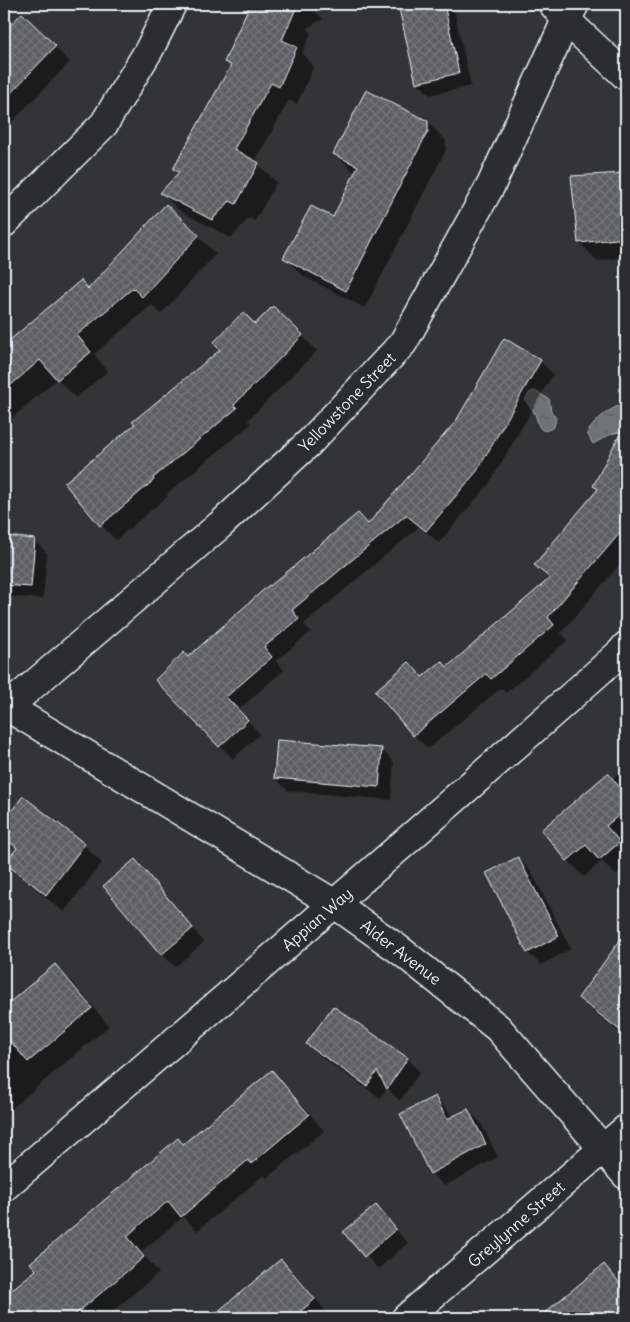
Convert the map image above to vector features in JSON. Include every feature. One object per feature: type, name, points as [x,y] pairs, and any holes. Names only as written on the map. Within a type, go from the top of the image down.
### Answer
[{"type":"street","points":[[4,223],[104,124],[149,50],[172,4]]},
{"type":"street","points":[[565,9],[626,76]]},
{"type":"street","name":"Yellowstone Street","points":[[5,707],[220,525],[310,442],[403,343],[491,185],[565,9]]},
{"type":"street","name":"Appian Way","points":[[4,1187],[335,904],[540,725],[626,646]]},
{"type":"street","name":"Alder Avenue","points":[[5,707],[335,904],[402,951],[498,1028],[626,1175]]},
{"type":"street","name":"Greylynne Street","points":[[406,1318],[626,1129]]},
{"type":"water","points":[[535,391],[549,399],[551,411],[556,418],[554,427],[549,430],[542,430],[540,428],[534,412],[525,400],[530,392]]},
{"type":"water","points":[[624,403],[626,432],[613,434],[593,444],[587,433],[591,427],[603,415]]},
{"type":"building","points":[[250,4],[298,4],[282,40],[297,47],[279,87],[271,83],[234,149],[259,163],[236,204],[230,201],[212,220],[160,193],[179,172],[173,169],[231,65],[224,62]]},
{"type":"building","points":[[398,4],[444,4],[459,73],[416,83]]},
{"type":"building","points":[[22,13],[56,46],[4,100],[4,32]]},
{"type":"building","points":[[366,90],[428,121],[428,131],[346,291],[283,258],[311,206],[333,217],[358,166],[333,154]]},
{"type":"building","points":[[626,173],[626,238],[578,243],[571,176]]},
{"type":"building","points":[[166,204],[199,235],[142,297],[133,288],[77,335],[91,352],[57,380],[40,360],[4,391],[4,345],[81,280],[88,289]]},
{"type":"building","points":[[273,306],[303,335],[234,405],[237,408],[153,478],[154,480],[100,526],[64,483],[135,424],[132,422],[220,350],[213,343],[243,312],[255,324]]},
{"type":"building","points":[[504,338],[541,360],[477,471],[426,531],[406,515],[292,610],[299,619],[264,647],[272,657],[226,697],[248,720],[219,747],[155,680],[184,652],[188,657],[269,585],[358,513],[368,524],[456,421]]},
{"type":"building","points":[[626,422],[626,526],[548,617],[554,625],[491,679],[486,674],[413,736],[375,691],[409,662],[422,677],[442,661],[447,667],[550,578],[534,565],[598,489],[593,486]]},
{"type":"building","points":[[4,536],[35,539],[31,587],[4,585]]},
{"type":"building","points":[[277,740],[382,748],[379,787],[274,778]]},
{"type":"building","points":[[608,773],[626,795],[626,809],[606,826],[620,842],[599,860],[586,845],[567,861],[541,830]]},
{"type":"building","points":[[23,796],[85,844],[46,895],[5,863],[17,848],[4,837],[4,821]]},
{"type":"building","points":[[518,857],[559,936],[527,953],[486,873]]},
{"type":"building","points":[[135,859],[193,928],[161,955],[103,886]]},
{"type":"building","points":[[626,932],[626,1035],[578,998]]},
{"type":"building","points":[[55,964],[92,1008],[28,1062],[4,1034],[4,1007]]},
{"type":"building","points":[[333,1006],[408,1058],[387,1089],[377,1071],[367,1086],[306,1044]]},
{"type":"building","points":[[272,1070],[309,1115],[251,1164],[248,1160],[181,1217],[168,1201],[127,1236],[144,1257],[71,1318],[4,1318],[4,1296],[36,1270],[30,1263],[178,1138],[183,1144]]},
{"type":"building","points":[[435,1096],[447,1119],[468,1109],[486,1144],[430,1174],[400,1114]]},
{"type":"building","points":[[376,1205],[396,1229],[364,1257],[343,1232]]},
{"type":"building","points":[[281,1259],[315,1299],[293,1318],[210,1318]]},
{"type":"building","points":[[604,1264],[626,1291],[626,1318],[538,1318]]}]
